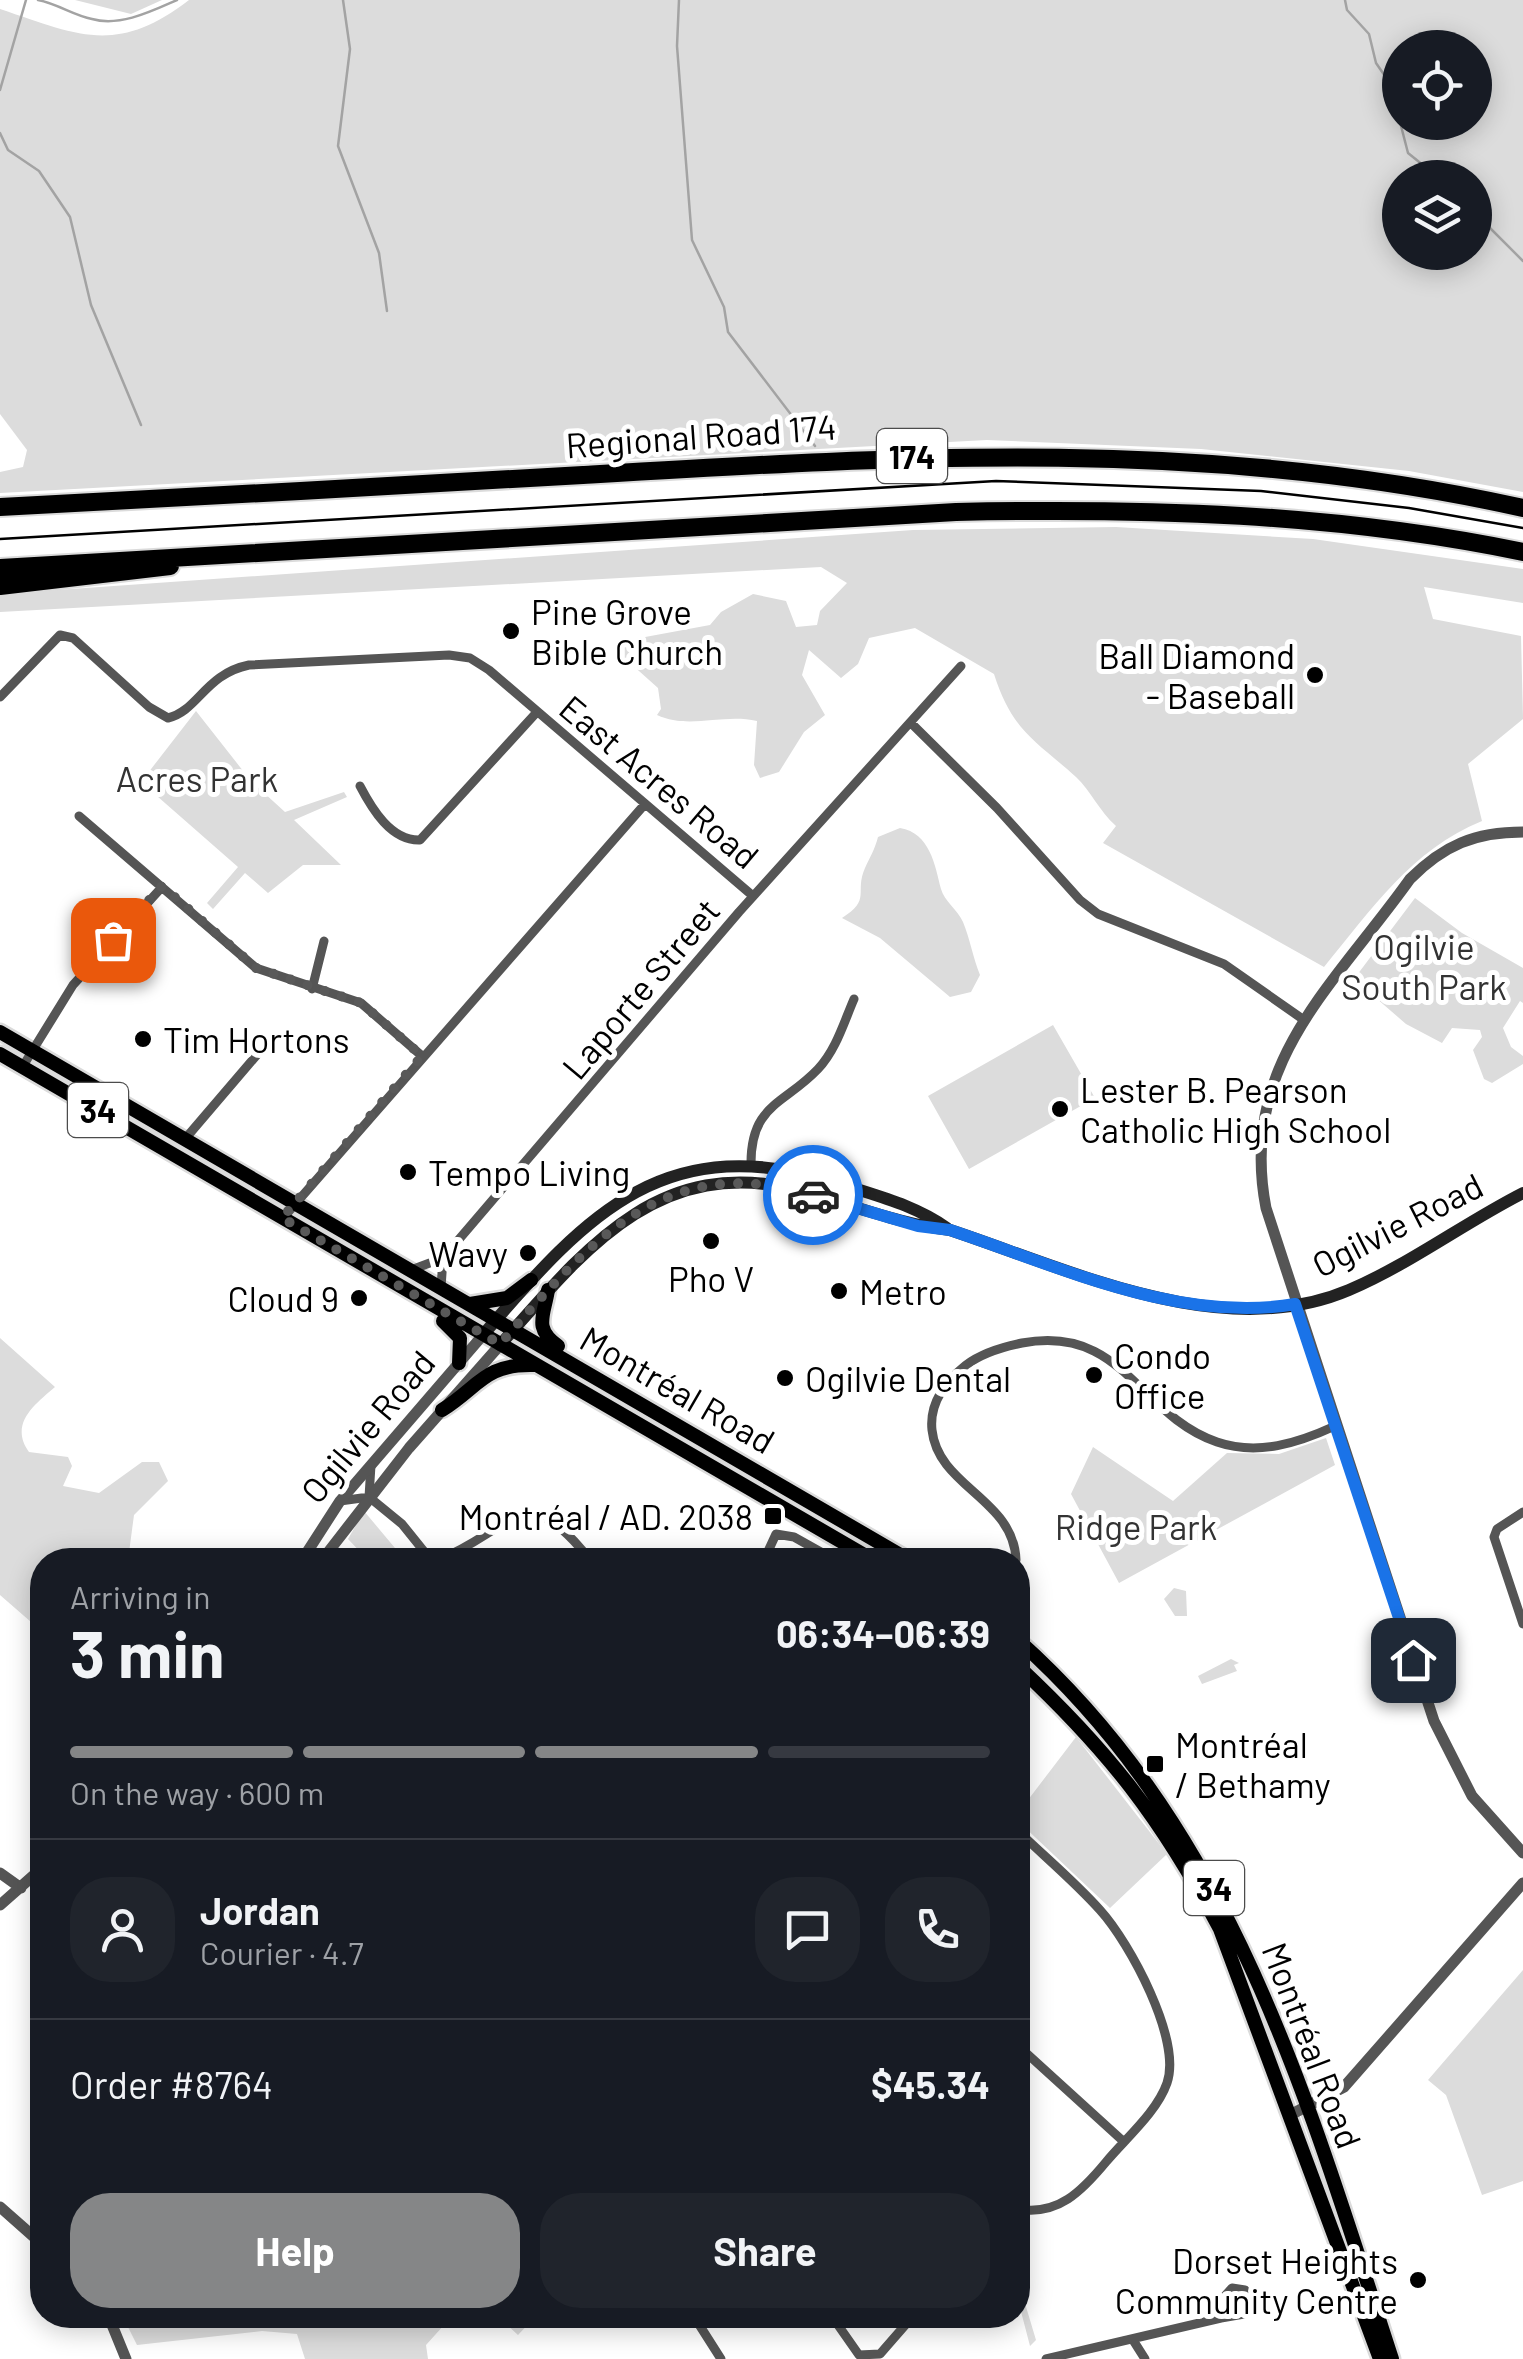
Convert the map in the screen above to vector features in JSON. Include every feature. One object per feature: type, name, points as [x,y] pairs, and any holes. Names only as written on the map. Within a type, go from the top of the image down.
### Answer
[{"type":"highway","name":"Regional Road 174","points":[[0,508],[844,458],[1022,455],[1262,468],[1410,486],[1523,508]]},
{"type":"highway","name":"174","points":[[0,568],[936,513],[1084,510],[1277,517],[1400,530],[1523,552]]},
{"type":"highway","points":[[0,586],[290,552]]},
{"type":"main road","name":"Montréal Road","points":[[0,1032],[706,1438],[889,1548]]},
{"type":"main road","name":"Montréal Road","points":[[0,1054],[853,1548]]},
{"type":"main road","name":"Ogilvie Road","points":[[484,1334],[585,1223],[640,1189],[696,1170],[752,1166],[782,1169],[844,1185],[927,1214],[950,1230]]},
{"type":"main road","name":"Ogilvie Road","points":[[500,1344],[602,1234],[624,1218],[664,1197],[719,1185],[791,1188],[918,1226],[950,1230],[1185,1305],[1236,1311],[1334,1296],[1370,1280],[1523,1193]]},
{"type":"main road","points":[[469,1304],[507,1298],[531,1280]]},
{"type":"main road","points":[[400,1286],[412,1301],[458,1332],[458,1363]]},
{"type":"main road","points":[[548,1290],[540,1316],[542,1332],[610,1386]]},
{"type":"main road","points":[[442,1410],[489,1370],[506,1364],[534,1364]]},
{"type":"main road","points":[[694,1454],[706,1438]]},
{"type":"main road","name":"Montréal Road","points":[[1030,1652],[1101,1723],[1144,1775],[1190,1844],[1242,1943],[1308,2107],[1392,2359]]},
{"type":"main road","name":"Montréal Road","points":[[1030,1678],[1108,1754],[1188,1868],[1220,1929],[1380,2359]]},
{"type":"street","name":"East Acres Road","points":[[0,697],[60,635],[73,638],[168,718],[179,715],[208,682],[228,669],[449,655],[470,658],[489,670],[753,896]]},
{"type":"street","name":"Laporte Street","points":[[411,1270],[444,1258],[753,896],[961,666]]},
{"type":"street","points":[[360,786],[373,810],[397,833],[420,840],[537,712]]},
{"type":"street","points":[[911,723],[998,808],[1080,900],[1098,914],[1224,964],[1304,1020]]},
{"type":"street","points":[[282,1218],[645,804]]},
{"type":"street","points":[[79,816],[256,968],[361,1003],[422,1056]]},
{"type":"street","points":[[1523,832],[1476,836],[1430,860],[1304,1020],[1273,1075],[1259,1150],[1266,1208],[1295,1304],[1446,1750],[1472,1796],[1523,1853]]},
{"type":"street","points":[[22,1066],[73,985],[162,886]]},
{"type":"street","points":[[312,988],[324,941]]},
{"type":"street","points":[[752,1166],[757,1127],[768,1108],[818,1069],[854,999]]},
{"type":"street","points":[[186,1139],[261,1050]]},
{"type":"street","points":[[441,1288],[444,1258]]},
{"type":"street","name":"Ogilvie Road","points":[[310,1548],[340,1501],[484,1334]]},
{"type":"street","points":[[1012,1548],[1004,1521],[952,1471],[932,1431],[933,1409],[942,1388],[973,1360],[994,1350],[1032,1341],[1077,1342],[1118,1364],[1196,1433],[1231,1446],[1279,1447],[1335,1426]]},
{"type":"street","name":"Ogilvie Road","points":[[331,1548],[369,1497],[500,1344]]},
{"type":"street","points":[[369,1497],[371,1465]]},
{"type":"street","points":[[340,1501],[369,1497],[424,1548]]},
{"type":"street","points":[[1523,1512],[1496,1529],[1494,1537],[1523,1624]]},
{"type":"street","points":[[467,1548],[510,1519],[533,1514],[559,1523],[580,1548]]},
{"type":"street","points":[[770,1548],[776,1534],[794,1537],[814,1548]]},
{"type":"street","points":[[1030,1843],[1103,1913],[1126,1948],[1169,2037],[1167,2084],[1123,2141],[1074,2196],[1054,2208],[1030,2209]]},
{"type":"street","points":[[0,1873],[21,1888]]},
{"type":"street","points":[[0,1905],[30,1879]]},
{"type":"street","points":[[1292,2114],[1344,2087],[1523,1883]]},
{"type":"street","points":[[1030,2057],[1123,2141]]},
{"type":"street","points":[[0,2207],[30,2233]]},
{"type":"street","points":[[1046,2359],[1221,2318]]},
{"type":"street","points":[[113,2328],[126,2359]]},
{"type":"street","points":[[701,2328],[721,2359]]},
{"type":"street","points":[[840,2328],[859,2354],[880,2354],[903,2328]]},
{"type":"street","points":[[1133,2340],[1145,2359]]},
{"type":"green space","points":[[75,0],[162,0],[131,14]]},
{"type":"green space","points":[[189,0],[1523,0],[1523,492],[1409,471],[1201,449],[987,440],[0,493],[0,472],[23,467],[27,450],[0,414],[0,9],[96,35],[140,29]]},
{"type":"green space","points":[[1116,527],[1313,539],[1523,569],[1523,603],[1424,587],[1433,619],[1521,636],[1523,719],[1468,764],[1482,821],[1457,833],[1413,865],[1324,967],[1103,843],[1116,826],[1081,783],[1017,722],[994,674],[915,628],[869,638],[858,664],[841,678],[809,650],[802,675],[825,715],[804,732],[779,772],[760,778],[754,765],[757,721],[681,721],[657,715],[661,709],[658,688],[620,654],[629,640],[710,625],[721,612],[753,594],[786,601],[796,627],[817,625],[820,611],[847,583],[821,567],[0,612],[0,594],[913,530]]},
{"type":"green space","name":"Acres Park","points":[[196,711],[251,781],[285,812],[344,792],[347,797],[294,820],[341,865],[303,865],[268,893],[245,873],[213,909],[207,903],[238,867],[141,782]]},
{"type":"green space","points":[[900,828],[925,843],[943,893],[963,922],[980,975],[971,992],[950,997],[880,938],[842,918],[860,900],[862,877],[878,837]]},
{"type":"green space","name":"Ogilvie South Park","points":[[1415,898],[1462,933],[1523,968],[1523,1003],[1520,1001],[1503,1028],[1511,1047],[1523,1056],[1523,1064],[1492,1083],[1484,1079],[1473,1050],[1482,1037],[1480,1030],[1452,1028],[1442,1043],[1406,1024],[1354,979]]},
{"type":"green space","points":[[1053,1025],[1095,1098],[969,1169],[928,1096]]},
{"type":"green space","points":[[0,1338],[55,1387],[27,1416],[22,1433],[29,1452],[68,1457],[72,1466],[63,1486],[99,1493],[142,1462],[159,1462],[168,1481],[134,1515],[130,1548],[30,1548],[30,1621],[0,1595]]},
{"type":"green space","name":"Ridge Park","points":[[1326,1438],[1335,1465],[1119,1583],[1071,1494],[1093,1447],[1173,1501],[1227,1453],[1279,1454]]},
{"type":"green space","points":[[364,1511],[395,1548],[357,1548],[348,1539]]},
{"type":"green space","points":[[1174,1588],[1186,1591],[1187,1616],[1175,1616],[1164,1599]]},
{"type":"green space","points":[[1231,1659],[1239,1663],[1234,1665],[1237,1671],[1202,1684],[1198,1676]]},
{"type":"green space","points":[[1076,1737],[1167,1854],[1110,1908],[1030,1832],[1030,1797]]},
{"type":"green space","points":[[1523,1970],[1523,2181],[1482,2195],[1446,2095],[1428,2080]]},
{"type":"green space","points":[[1030,2320],[1036,2340],[1030,2346],[1025,2328],[1030,2328]]},
{"type":"green space","points":[[128,2328],[441,2328],[426,2345],[428,2359],[305,2359],[297,2334],[262,2331],[137,2345]]},
{"type":"waterway","points":[[0,90],[26,0]]},
{"type":"waterway","points":[[38,0],[103,21],[136,17],[177,0]]},
{"type":"waterway","points":[[343,0],[350,49],[338,146],[379,253],[387,311]]},
{"type":"waterway","points":[[679,0],[677,46],[692,240],[724,307],[728,332],[815,446]]},
{"type":"waterway","points":[[1345,0],[1347,10],[1369,34],[1382,72]]},
{"type":"waterway","points":[[0,133],[8,150],[39,171],[70,217],[91,305],[141,425]]},
{"type":"waterway","points":[[1405,140],[1408,153],[1417,160]]},
{"type":"waterway","points":[[1492,230],[1523,261]]},
{"type":"tram line","points":[[0,539],[996,481],[1261,491],[1409,508],[1523,528]]},
{"type":"way so far","points":[[113,940],[162,886],[268,976],[361,1003],[422,1056],[282,1218],[500,1344],[602,1234],[664,1197],[748,1183],[813,1195]]},
{"type":"place","name":"Pine Grove Bible Church","points":[[511,631]]},
{"type":"place","name":"Ball Diamond - Baseball","points":[[1315,675]]},
{"type":"place","name":"Tim Hortons","points":[[143,1039]]},
{"type":"place","name":"Lester B. Pearson Catholic High School","points":[[1060,1109]]},
{"type":"place","name":"Tempo Living","points":[[408,1172]]},
{"type":"place","name":"Pho V","points":[[711,1241]]},
{"type":"place","name":"Wavy","points":[[528,1253]]},
{"type":"place","name":"Metro","points":[[839,1291]]},
{"type":"place","name":"Cloud 9","points":[[359,1298]]},
{"type":"place","name":"Condo Office","points":[[1094,1375]]},
{"type":"place","name":"Ogilvie Dental","points":[[785,1378]]},
{"type":"place","name":"Montréal / AD. 2038","points":[[773,1516]]},
{"type":"place","name":"Montréal / Bethamy","points":[[1155,1764]]},
{"type":"place","name":"Dorset Heights Community Centre","points":[[1418,2280]]},
{"type":"route","points":[[813,1195],[918,1226],[950,1230],[1185,1305],[1236,1311],[1295,1304],[1413,1660]]}]
